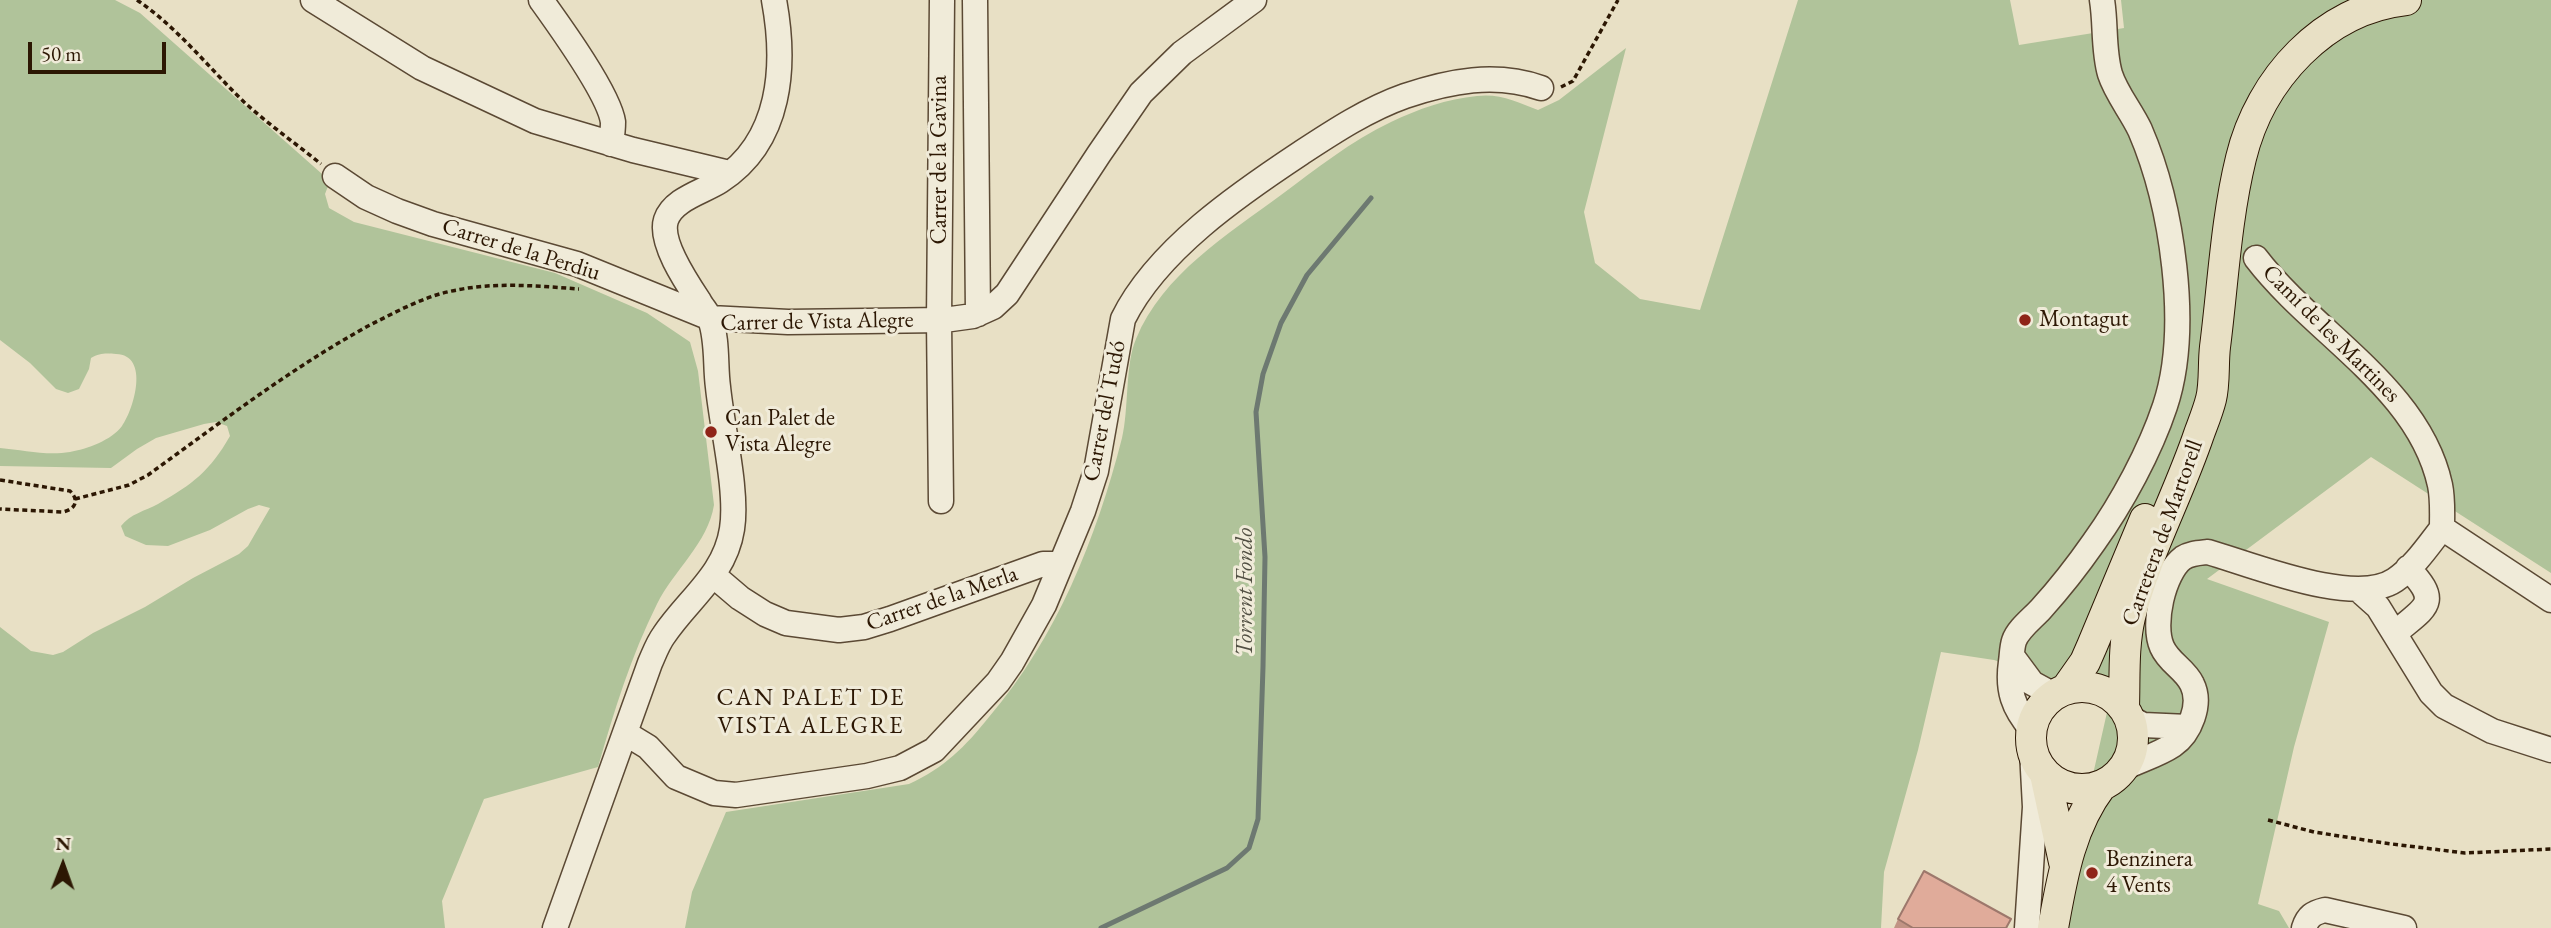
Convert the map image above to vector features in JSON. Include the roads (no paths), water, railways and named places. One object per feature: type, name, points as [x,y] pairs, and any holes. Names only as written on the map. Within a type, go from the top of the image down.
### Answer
[{"type":"main road","name":"Carretera de Martorell","points":[[2053,928],[2064,862],[2092,798],[2131,757],[2134,744],[2127,712],[2124,664],[2130,620],[2142,579],[2192,455],[2211,398],[2232,204],[2241,157],[2262,105],[2299,52],[2315,38],[2358,12],[2406,0]]},
{"type":"main road","name":"Carretera de Martorell","points":[[2064,862],[2036,752],[2037,714],[2085,662],[2134,541],[2160,489],[2213,361]]},
{"type":"main road","points":[[2060,692],[2078,686],[2104,691],[2127,712]]},
{"type":"main road","points":[[2036,752],[2067,787],[2080,789],[2113,777]]},
{"type":"street","points":[[313,0],[422,68],[535,121],[611,144],[729,173]]},
{"type":"street","points":[[541,0],[606,103],[612,122],[611,144]]},
{"type":"street","points":[[710,318],[671,253],[665,236],[665,222],[677,204],[722,180],[754,149],[774,108],[781,58],[774,0]]},
{"type":"street","name":"Carrer de la Gavina","points":[[941,501],[939,320],[942,0]]},
{"type":"street","name":"Carrer de la Gavina","points":[[975,0],[978,314]]},
{"type":"street","name":"Carrer de Vista Alegre","points":[[555,928],[662,636],[713,575],[728,547],[733,508],[710,318],[801,322],[939,320],[978,314],[993,307],[1007,294],[1099,154],[1158,74],[1191,45],[1254,0]]},
{"type":"street","points":[[2027,928],[2036,752],[2012,700],[2009,687],[2016,636],[2095,541],[2151,443],[2166,404],[2178,324],[2176,284],[2168,228],[2155,171],[2139,129],[2110,75],[2102,0]]},
{"type":"street","name":"Carrer del Tudó","points":[[625,733],[648,747],[676,777],[714,793],[736,795],[867,776],[900,768],[934,750],[998,682],[1044,605],[1083,511],[1096,471],[1123,319],[1133,298],[1150,276],[1222,208],[1333,132],[1370,112],[1402,97],[1465,82],[1517,80],[1541,88]]},
{"type":"street","name":"Carrer de la Perdiu","points":[[335,176],[366,197],[397,211],[481,238],[578,264],[710,318]]},
{"type":"street","name":"Camí de les Martines","points":[[2256,258],[2290,298],[2388,388],[2404,410],[2431,459],[2440,485],[2442,528]]},
{"type":"street","points":[[2113,777],[2171,747],[2188,727],[2196,705],[2193,686],[2169,660],[2161,646],[2157,630],[2157,614],[2174,568],[2190,554],[2208,552],[2328,587],[2359,590],[2379,588],[2396,580],[2422,555],[2442,528],[2551,600]]},
{"type":"street","name":"Carrer de la Merla","points":[[713,575],[740,598],[765,614],[786,623],[839,630],[864,627],[890,619],[1043,564],[1060,564]]},
{"type":"street","points":[[2395,633],[2427,602],[2425,586],[2408,568]]},
{"type":"street","points":[[2359,590],[2378,607],[2431,694],[2444,706],[2492,732],[2551,750]]},
{"type":"street","points":[[2012,656],[2032,682],[2060,692]]},
{"type":"street","points":[[2127,712],[2143,725],[2188,727]]},
{"type":"street","points":[[2304,928],[2308,918],[2325,910],[2404,928]]},
{"type":"waterway","name":"Torrent Fondo","points":[[1101,928],[1227,868],[1249,848],[1258,819],[1263,667],[1265,557],[1256,412],[1263,374],[1281,323],[1307,275],[1371,198]]},
{"type":"place","name":"Montagut","points":[[2025,320]]},
{"type":"place","name":"Can Palet de Vista Alegre","points":[[711,432]]},
{"type":"place","name":"Benzinera 4 Vents","points":[[2092,873]]},
{"type":"district","name":"CAN PALET DE VISTA ALEGRE","points":[[811,712]]}]
